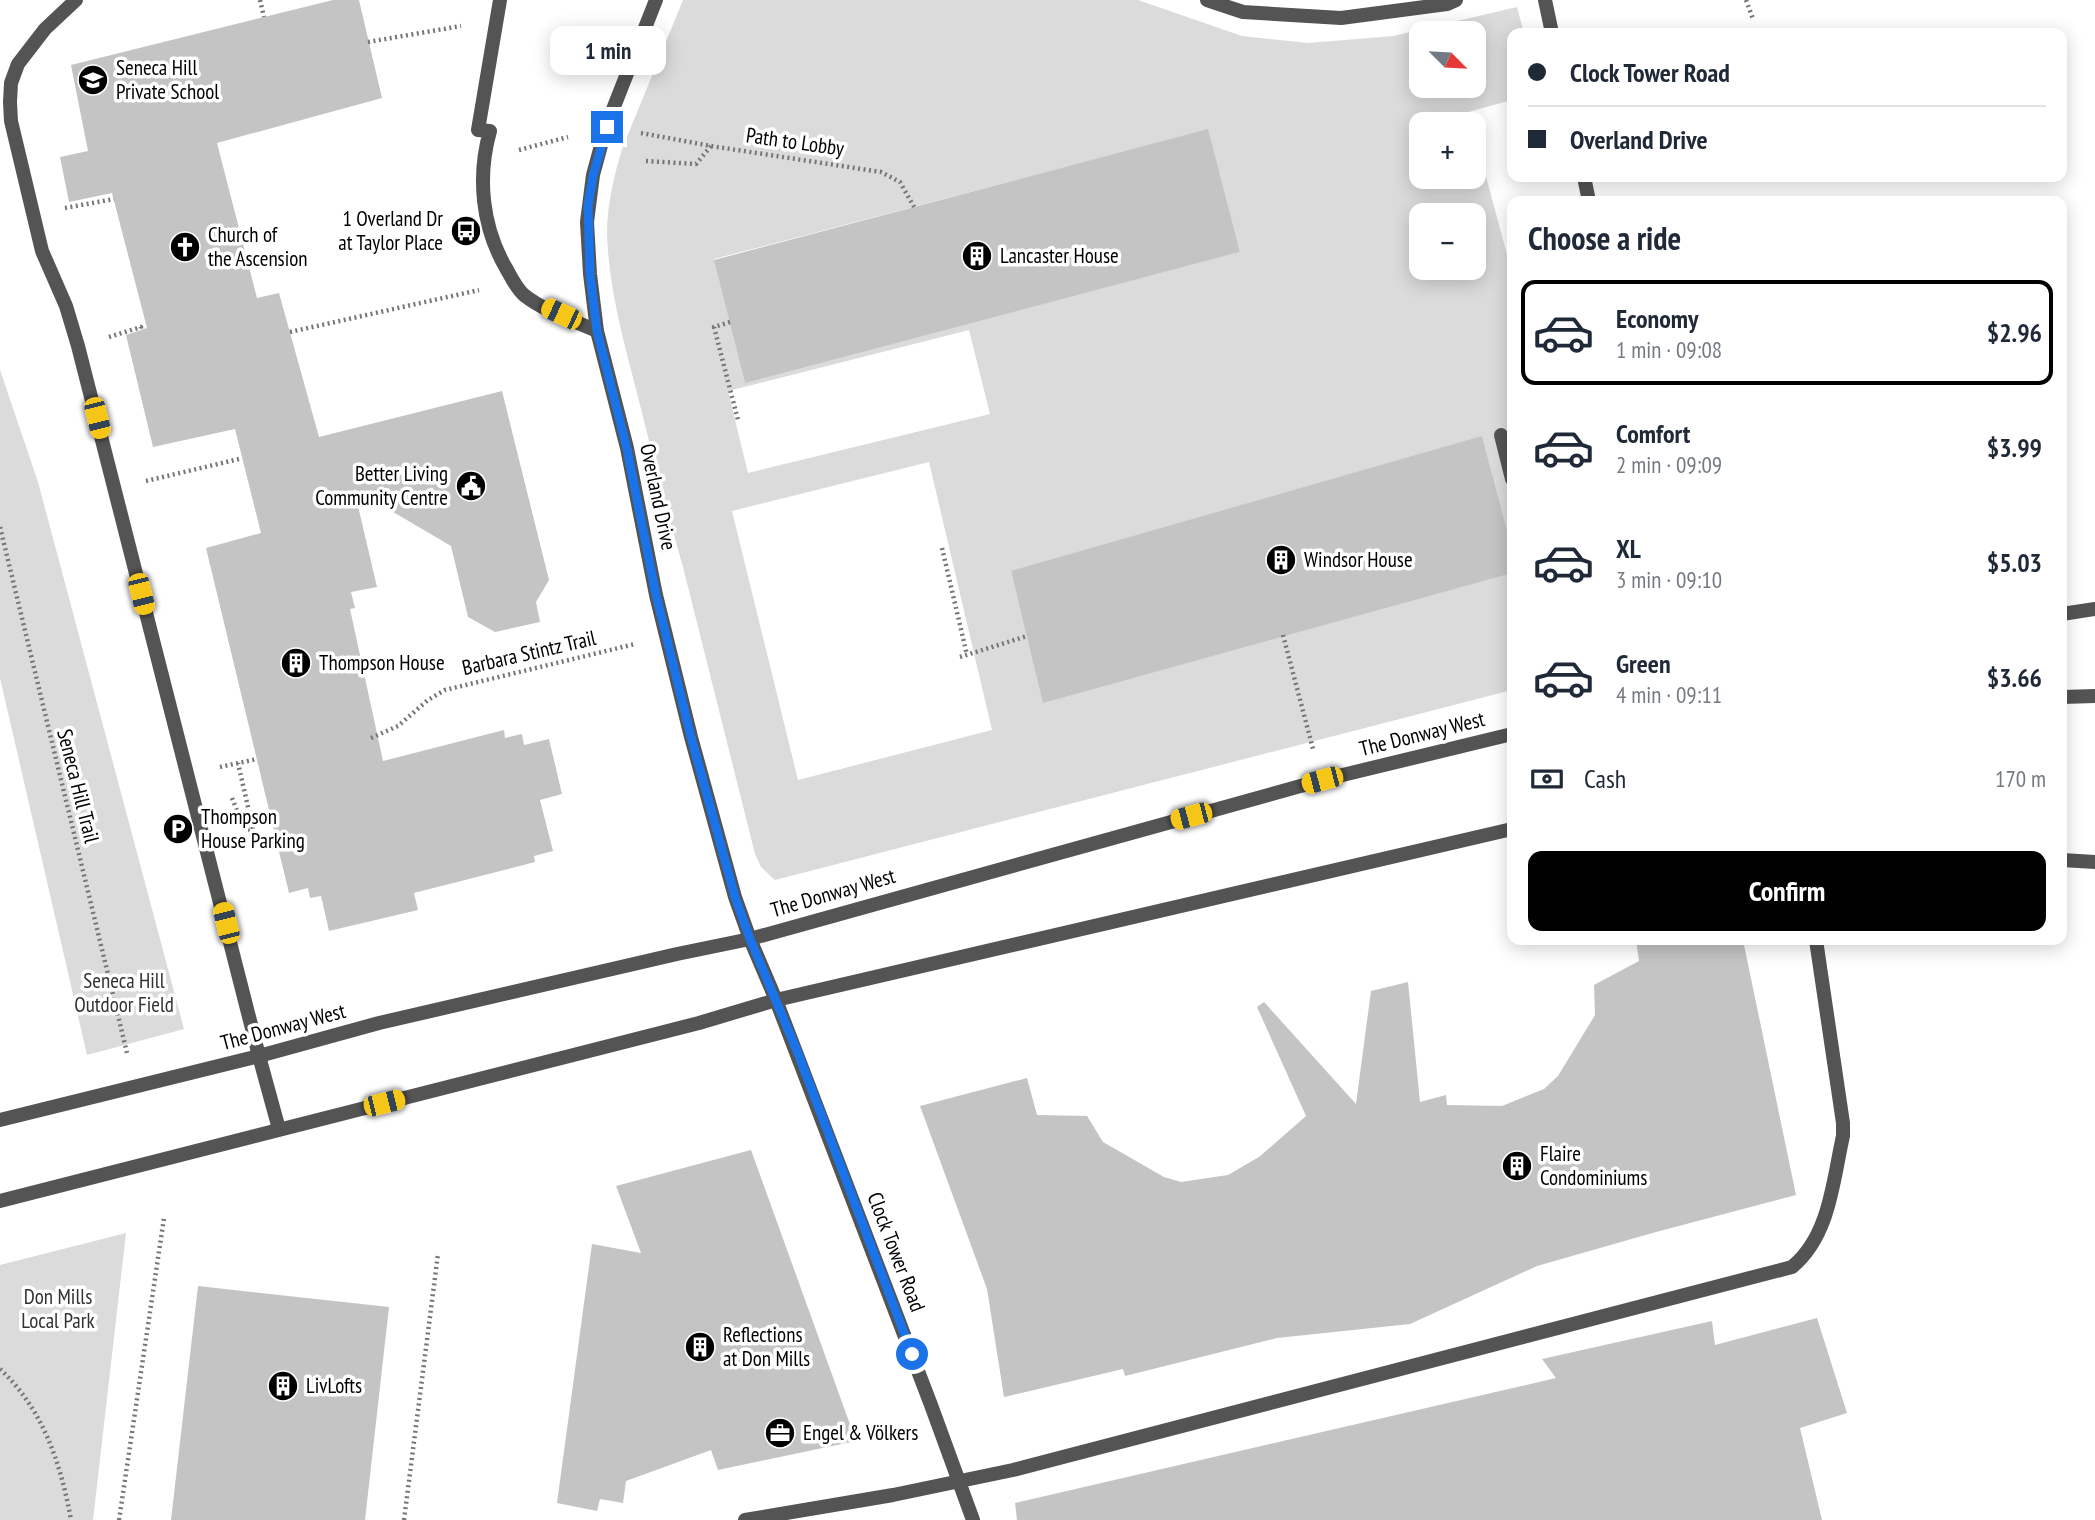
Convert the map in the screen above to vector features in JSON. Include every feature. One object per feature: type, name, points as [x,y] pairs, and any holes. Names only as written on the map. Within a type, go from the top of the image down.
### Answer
[{"type":"street","points":[[76,0],[62,11],[18,64],[11,83],[11,121],[42,251],[66,306],[74,332],[279,1129]]},
{"type":"street","points":[[500,0],[478,130],[491,131],[484,178],[487,221],[497,253],[521,292],[534,302],[597,331]]},
{"type":"street","name":"Overland Drive","points":[[656,0],[607,127],[593,176],[588,206],[590,274],[597,331],[627,449],[656,595],[694,750],[735,897],[776,1000]]},
{"type":"street","points":[[1207,0],[1243,12],[1341,18],[1447,4],[1456,0]]},
{"type":"street","points":[[1545,0],[1551,28]]},
{"type":"street","points":[[1501,435],[1507,459]]},
{"type":"street","points":[[2067,613],[2095,610]]},
{"type":"street","points":[[2067,697],[2095,696]]},
{"type":"street","name":"The Donway West","points":[[0,1120],[259,1056],[379,1023],[750,939],[1322,780],[1507,735]]},
{"type":"street","points":[[0,1201],[699,1023],[776,1000],[1507,830]]},
{"type":"street","points":[[2067,860],[2095,862]]},
{"type":"street","points":[[745,1520],[893,1495],[1013,1470],[1793,1267],[1812,1245],[1825,1216],[1844,1131],[1817,945]]},
{"type":"street","name":"Clock Tower Road","points":[[776,1000],[973,1520]]},
{"type":"path","points":[[260,0],[264,17]]},
{"type":"path","points":[[1746,0],[1753,19]]},
{"type":"path","points":[[368,42],[496,20]]},
{"type":"path","points":[[519,150],[607,127]]},
{"type":"path","name":"Path to Lobby","points":[[655,135],[881,172],[900,182],[914,207]]},
{"type":"path","points":[[646,161],[696,164],[711,146]]},
{"type":"path","points":[[34,215],[89,201],[114,198]]},
{"type":"path","points":[[290,332],[514,282]]},
{"type":"path","points":[[730,322],[714,327],[738,420]]},
{"type":"path","points":[[119,334],[141,327],[141,330]]},
{"type":"path","points":[[114,489],[239,459]]},
{"type":"path","name":"Seneca Hill Trail","points":[[0,527],[127,1053]]},
{"type":"path","points":[[942,548],[967,655]]},
{"type":"path","points":[[1283,635],[1322,780]]},
{"type":"path","name":"Barbara Stintz Trail","points":[[371,738],[398,726],[428,700],[445,690],[666,636]]},
{"type":"path","points":[[960,657],[1027,636]]},
{"type":"path","points":[[219,768],[257,759]]},
{"type":"path","points":[[230,793],[245,831],[253,829],[238,763]]},
{"type":"path","points":[[119,1520],[164,1218]]},
{"type":"path","points":[[404,1520],[438,1254]]},
{"type":"path","points":[[0,1368],[27,1400],[46,1431],[67,1492],[71,1520]]},
{"type":"green space","points":[[683,0],[1138,0],[1242,36],[1308,43],[1409,32],[1409,98],[1486,98],[1486,21],[1457,21],[1517,7],[1523,28],[1507,28],[1507,101],[1468,112],[1409,112],[1409,189],[1486,189],[1486,177],[1507,254],[1507,530],[1482,437],[1011,572],[1026,630],[1507,574],[1507,691],[775,880],[761,867],[755,854],[618,319],[608,256],[608,212],[622,149]],"holes":[[[1207,130],[1240,252],[745,382],[714,259]],[[969,330],[990,414],[748,473],[728,391]],[[929,462],[992,730],[798,780],[732,511]]]},
{"type":"green space","name":"Seneca Hill Outdoor Field","points":[[0,370],[38,482],[184,1029],[87,1055],[0,678]]},
{"type":"green space","name":"Don Mills Local Park","points":[[126,1233],[93,1520],[0,1520],[0,1265]]},
{"type":"building","points":[[333,0],[359,0],[382,98],[217,143],[257,298],[279,293],[319,437],[502,391],[549,580],[536,602],[540,622],[495,632],[468,617],[451,546],[354,489],[377,587],[351,592],[355,608],[350,609],[383,761],[504,730],[505,738],[522,734],[524,745],[549,739],[562,794],[540,800],[553,851],[534,856],[535,862],[414,893],[418,910],[329,931],[321,896],[310,898],[308,888],[289,893],[206,548],[261,533],[235,429],[153,447],[126,335],[147,328],[112,193],[69,202],[60,157],[88,151],[71,65]]},
{"type":"building","name":"Lancaster House","points":[[1208,129],[1240,252],[745,383],[714,260]]},
{"type":"building","name":"Windsor House","points":[[1482,436],[1507,530],[1507,574],[1043,703],[1011,571]]},
{"type":"building","name":"Flaire Condominiums","points":[[1637,945],[1744,945],[1796,1195],[1537,1266],[1410,1324],[1277,1338],[1125,1376],[1123,1369],[1004,1397],[987,1289],[920,1106],[1027,1078],[1037,1115],[1087,1116],[1103,1142],[1164,1177],[1181,1182],[1228,1175],[1259,1157],[1306,1116],[1257,1007],[1264,1002],[1356,1104],[1371,991],[1408,982],[1420,1102],[1446,1095],[1447,1105],[1502,1106],[1544,1089],[1558,1076],[1595,1015],[1594,985],[1639,961]]},
{"type":"building","name":"Reflections at Don Mills","points":[[751,1150],[856,1441],[718,1470],[711,1450],[626,1481],[623,1503],[600,1499],[597,1511],[557,1503],[592,1244],[641,1253],[616,1186]]},
{"type":"building","name":"LivLofts","points":[[198,1286],[389,1307],[365,1520],[171,1520]]},
{"type":"building","points":[[1817,1318],[1847,1413],[1800,1428],[1822,1520],[1017,1520],[1015,1503],[1556,1378],[1542,1359],[1712,1321],[1715,1345]]},
{"type":"place","name":"Seneca Hill Private School","points":[[93,80]]},
{"type":"place","name":"1 Overland Dr at Taylor Place","points":[[466,231]]},
{"type":"place","name":"Church of the Ascension","points":[[185,247]]},
{"type":"place","name":"Lancaster House","points":[[977,256]]},
{"type":"place","name":"Better Living Community Centre","points":[[471,486]]},
{"type":"place","name":"Windsor House","points":[[1281,560]]},
{"type":"place","name":"Thompson House","points":[[296,663]]},
{"type":"place","name":"Thompson House Parking","points":[[178,829]]},
{"type":"place","name":"Flaire Condominiums","points":[[1517,1166]]},
{"type":"place","name":"Reflections at Don Mills","points":[[700,1347]]},
{"type":"place","name":"LivLofts","points":[[283,1386]]},
{"type":"place","name":"Engel & Völkers","points":[[780,1433]]},
{"type":"route","points":[[607,127],[593,176],[587,222],[597,331],[627,449],[656,595],[691,737],[735,897],[750,939],[797,1051],[912,1354]]}]
